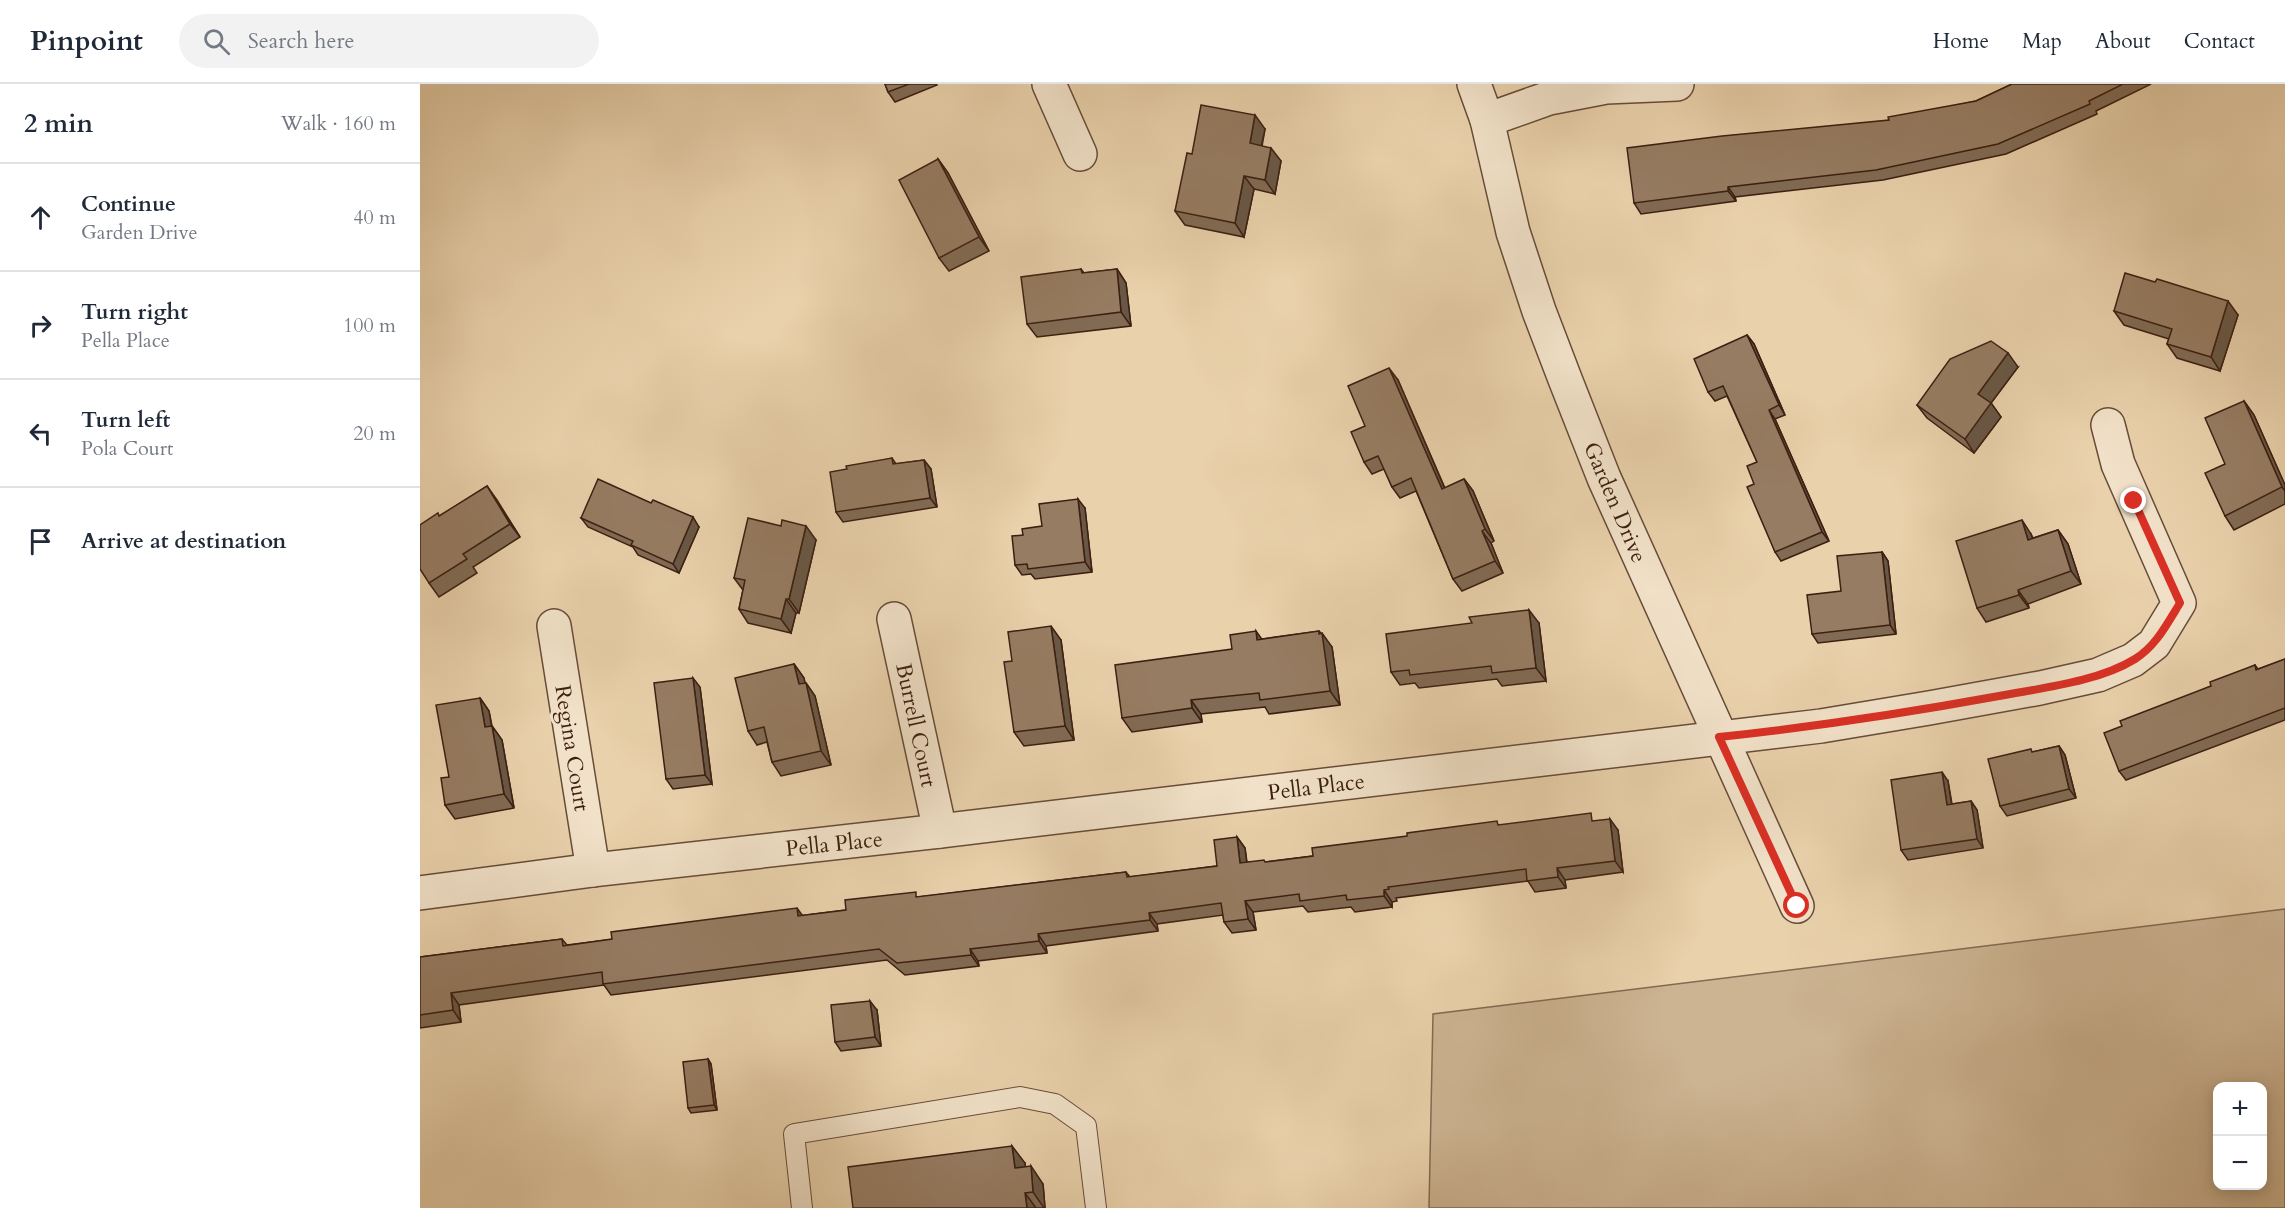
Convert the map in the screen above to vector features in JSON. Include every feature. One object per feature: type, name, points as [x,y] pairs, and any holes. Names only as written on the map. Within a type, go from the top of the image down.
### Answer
[{"type":"street","points":[[1049,84],[1080,154]]},
{"type":"street","name":"Garden Drive","points":[[1474,84],[1487,120],[1513,232],[1539,311],[1604,478],[1797,906]]},
{"type":"street","points":[[1487,120],[1549,98],[1606,87],[1677,84]]},
{"type":"street","name":"Pella Place","points":[[420,893],[593,870],[1821,726],[2040,688],[2098,675],[2133,660],[2145,652],[2154,644],[2180,603],[2118,464],[2108,425]]},
{"type":"street","name":"Burrell Court","points":[[894,619],[940,831]]},
{"type":"street","name":"Regina Court","points":[[554,626],[593,870]]},
{"type":"lane","points":[[802,1208],[794,1134],[1020,1097],[1055,1104],[1086,1126],[1096,1208]]},
{"type":"shaded area","points":[[2285,909],[2285,1208],[1429,1208],[1433,1014]]},
{"type":"building","points":[[885,84],[909,84],[888,92]]},
{"type":"building","points":[[2012,84],[2123,84],[2089,101],[2090,104],[1998,144],[1876,170],[1728,187],[1728,191],[1634,203],[1627,148],[1722,136],[1889,120],[1888,117],[1976,101]]},
{"type":"building","points":[[1201,105],[1255,115],[1250,143],[1271,148],[1265,180],[1244,176],[1235,223],[1175,211],[1187,153],[1192,154]]},
{"type":"building","points":[[938,159],[979,237],[939,258],[899,180]]},
{"type":"building","points":[[1081,269],[1082,273],[1117,269],[1121,312],[1027,324],[1021,277]]},
{"type":"building","points":[[2125,273],[2155,282],[2157,279],[2228,301],[2211,357],[2167,344],[2172,329],[2114,311]]},
{"type":"building","points":[[1747,335],[1779,405],[1769,410],[1822,532],[1775,552],[1747,487],[1754,484],[1747,466],[1757,462],[1723,386],[1708,392],[1694,359]]},
{"type":"building","points":[[1991,341],[2008,353],[1978,394],[1991,403],[1965,439],[1917,405],[1950,359]]},
{"type":"building","points":[[1389,368],[1442,489],[1464,479],[1485,529],[1482,531],[1495,561],[1453,579],[1411,478],[1392,487],[1378,456],[1364,462],[1351,432],[1365,426],[1348,386]]},
{"type":"building","points":[[2244,401],[2282,487],[2225,516],[2205,473],[2225,464],[2205,418]]},
{"type":"building","points":[[892,458],[893,464],[924,460],[930,498],[836,512],[830,472],[847,469],[846,466]]},
{"type":"building","points":[[598,479],[651,503],[653,500],[693,517],[673,564],[631,545],[633,541],[581,518]]},
{"type":"building","points":[[487,486],[510,524],[463,554],[467,559],[429,583],[420,569],[420,525]]},
{"type":"building","points":[[1078,499],[1085,562],[1028,569],[1027,564],[1015,565],[1012,536],[1023,535],[1022,529],[1042,526],[1039,504]]},
{"type":"building","points":[[748,518],[781,526],[782,520],[806,526],[789,599],[786,599],[781,619],[739,609],[745,580],[734,578]]},
{"type":"building","points":[[2022,520],[2028,540],[2058,530],[2071,571],[2018,590],[2019,595],[1977,608],[1956,541]]},
{"type":"building","points":[[1882,552],[1890,625],[1812,634],[1807,595],[1841,591],[1837,556]]},
{"type":"building","points":[[1529,610],[1536,668],[1492,673],[1491,666],[1410,675],[1409,670],[1391,672],[1386,634],[1472,623],[1469,617]]},
{"type":"building","points":[[1051,626],[1065,726],[1014,732],[1004,662],[1012,661],[1008,632]]},
{"type":"building","points":[[1256,631],[1257,640],[1319,631],[1319,634],[1322,633],[1330,691],[1260,700],[1259,693],[1191,700],[1192,708],[1122,718],[1115,665],[1232,649],[1230,635]]},
{"type":"building","points":[[2285,659],[2285,708],[2119,771],[2104,733],[2122,726],[2120,721],[2211,686],[2210,682],[2255,665],[2256,670]]},
{"type":"building","points":[[794,664],[799,684],[806,683],[821,751],[772,762],[764,727],[748,731],[735,678]]},
{"type":"building","points":[[693,678],[705,775],[666,779],[654,683]]},
{"type":"building","points":[[480,698],[485,727],[492,726],[504,794],[445,805],[441,778],[449,777],[436,705]]},
{"type":"building","points":[[2059,746],[2069,789],[2000,806],[1988,759],[2031,749],[2032,752]]},
{"type":"building","points":[[1942,772],[1947,805],[1971,801],[1977,839],[1901,850],[1891,780]]},
{"type":"building","points":[[1591,813],[1592,821],[1610,819],[1615,861],[1557,868],[1558,877],[1527,881],[1526,869],[1388,887],[1389,889],[1384,890],[1384,896],[1347,900],[1346,895],[1300,901],[1299,894],[1245,901],[1248,919],[1224,922],[1221,903],[1149,913],[1150,920],[1038,934],[1039,941],[970,949],[971,955],[897,963],[879,949],[603,984],[602,972],[451,993],[453,1010],[420,1015],[420,957],[562,939],[563,946],[612,939],[611,932],[797,908],[798,916],[846,910],[845,900],[916,892],[916,897],[1126,872],[1127,877],[1217,866],[1214,840],[1237,837],[1240,863],[1264,860],[1265,862],[1313,856],[1312,848],[1407,836],[1407,833],[1497,821],[1498,825]]},
{"type":"building","points":[[870,1001],[875,1037],[835,1042],[831,1005]]},
{"type":"building","points":[[708,1059],[714,1105],[688,1108],[683,1062]]},
{"type":"building","points":[[1012,1146],[1015,1168],[1031,1166],[1033,1192],[1025,1193],[1027,1208],[853,1208],[848,1167]]},
{"type":"route","points":[[1797,906],[1719,737],[1821,726],[2040,688],[2098,675],[2133,660],[2154,644],[2180,603],[2134,501]]}]
